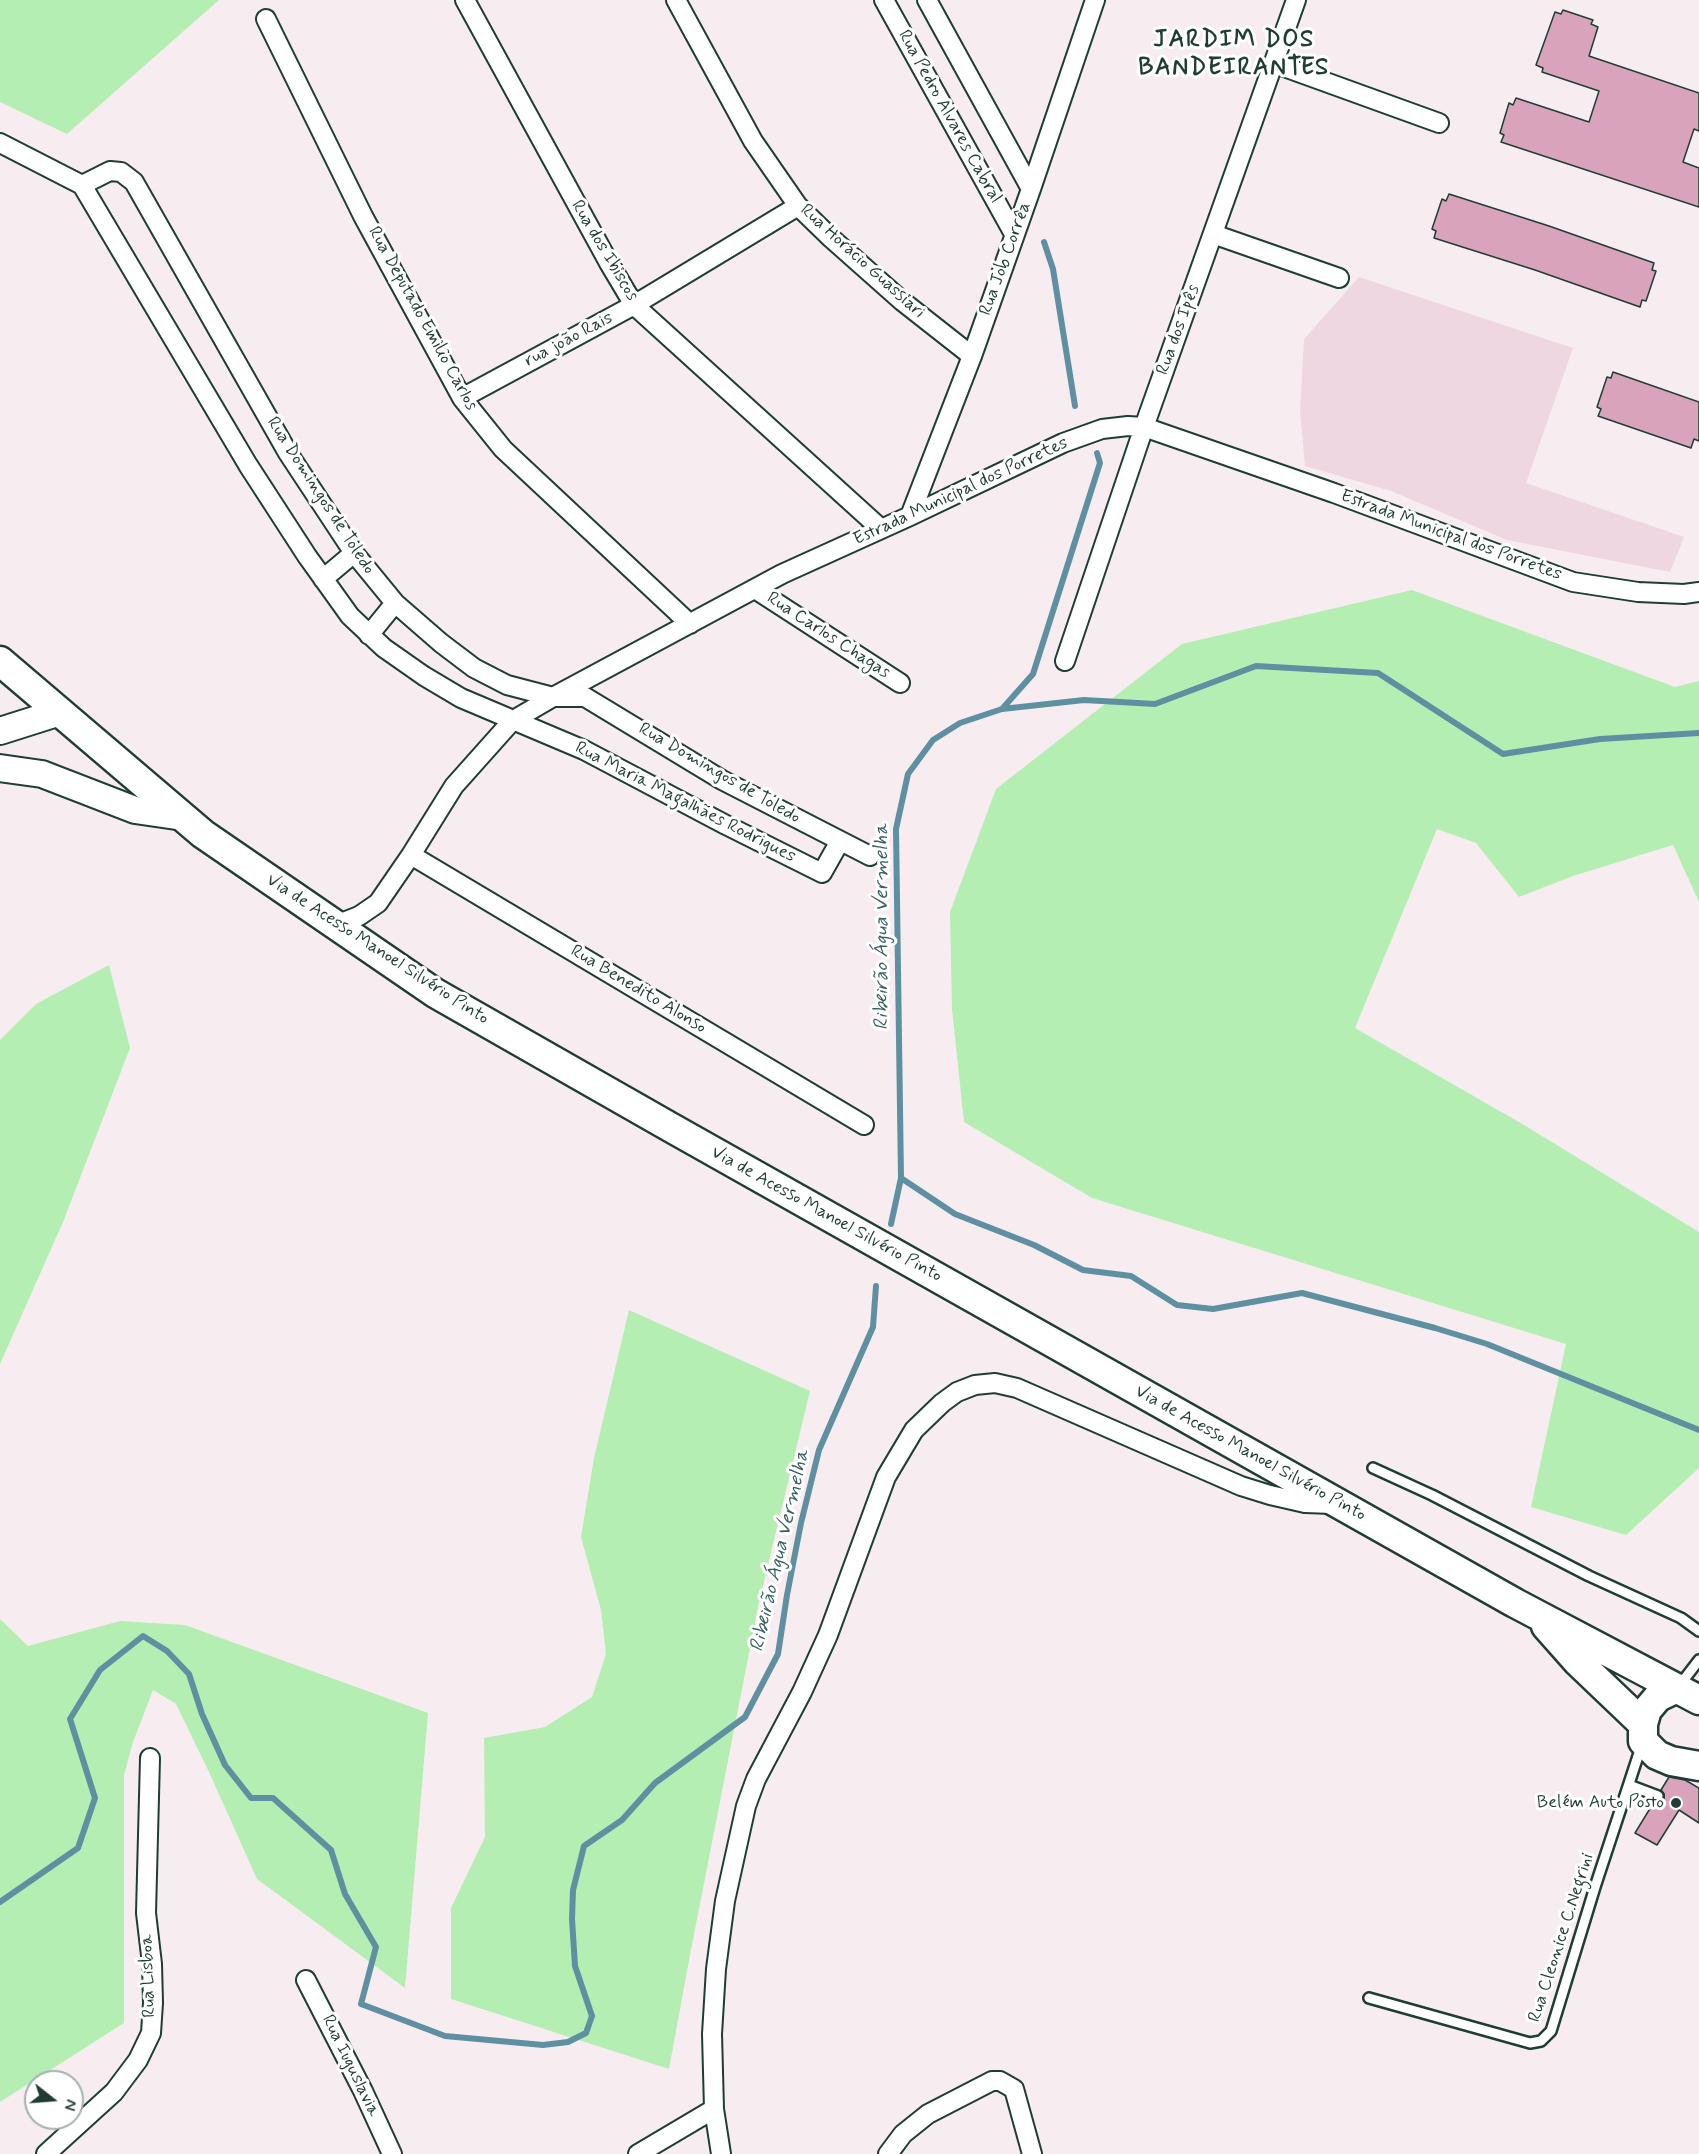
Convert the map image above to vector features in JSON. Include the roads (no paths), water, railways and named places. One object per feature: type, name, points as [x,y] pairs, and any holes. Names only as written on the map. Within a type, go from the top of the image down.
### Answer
[{"type":"main road","name":"Via de Acesso Manoel Silvério Pinto","points":[[0,661],[203,834],[435,993],[1341,1505],[1688,1694]]},
{"type":"main road","points":[[1532,1611],[1643,1733],[1657,1755],[1671,1761],[1699,1766]]},
{"type":"main road","points":[[1643,1733],[1647,1710],[1658,1697],[1688,1694]]},
{"type":"street","name":"Rua dos Ibiscos","points":[[465,0],[609,264],[634,305],[881,529]]},
{"type":"street","name":"Rua Horácio Guassiari","points":[[676,0],[753,141],[798,207],[902,301],[972,356]]},
{"type":"street","name":"Rua Pedro Alvares Cabral","points":[[884,0],[1014,234]]},
{"type":"street","name":"Rua Pedro Alvares Cabral","points":[[927,0],[1031,189]]},
{"type":"street","name":"Rua Job Corrêa","points":[[910,516],[972,356],[1095,0]]},
{"type":"street","name":"Rua dos Ipês","points":[[1065,661],[1144,427],[1296,0]]},
{"type":"street","name":"Rua Deputado Emilio Carlos","points":[[266,19],[363,216],[462,398],[503,449],[690,624]]},
{"type":"street","points":[[1273,63],[1439,123]]},
{"type":"street","points":[[0,143],[82,185],[248,465],[350,616],[384,648],[424,676],[461,698],[512,721]]},
{"type":"street","name":"Rua Domingos de Toledo","points":[[82,185],[110,171],[121,172],[134,182],[288,453],[354,553],[395,603],[441,643],[474,668],[507,685],[553,697],[585,697],[722,780],[870,856]]},
{"type":"street","name":"rua joão Rais","points":[[462,398],[634,305],[798,207]]},
{"type":"street","points":[[1213,234],[1339,278]]},
{"type":"street","name":"Estrada Municipal dos Porretes","points":[[336,925],[359,916],[378,903],[454,786],[512,721],[782,574],[1063,443],[1102,429],[1144,427],[1334,493],[1573,582],[1638,592],[1684,594],[1699,592]]},
{"type":"street","points":[[323,579],[354,553]]},
{"type":"street","name":"Rua Carlos Chagas","points":[[755,589],[900,683]]},
{"type":"street","points":[[369,635],[395,603]]},
{"type":"street","points":[[0,731],[60,712]]},
{"type":"street","name":"Rua Maria Magalhães Rodrigues","points":[[512,721],[584,750],[822,873],[840,841]]},
{"type":"street","points":[[0,768],[42,774],[135,810],[183,817]]},
{"type":"street","name":"Rua Benedito Alonso","points":[[411,855],[864,1125]]},
{"type":"street","points":[[721,2154],[714,2109],[712,2034],[725,1901],[746,1806],[756,1779],[802,1692],[828,1635],[886,1477],[914,1430],[957,1392],[975,1385],[994,1383],[1017,1388],[1241,1486],[1305,1503],[1341,1505]]},
{"type":"street","name":"Rua Lisboa","points":[[46,2154],[114,2092],[138,2060],[151,2033],[152,1964],[146,1913],[150,1758]]},
{"type":"street","name":"Rua Iuguslavia","points":[[306,1980],[363,2091],[392,2154]]},
{"type":"street","points":[[888,2154],[903,2134],[928,2114],[992,2081],[1000,2081],[1011,2086],[1018,2098],[1032,2154]]},
{"type":"street","points":[[638,2154],[666,2146],[714,2109]]},
{"type":"lane","points":[[1372,1468],[1432,1495],[1589,1576],[1681,1618],[1699,1631]]},
{"type":"lane","points":[[1688,1694],[1699,1660]]},
{"type":"lane","name":"Rua Cleonice C.Negrini","points":[[1369,1998],[1530,2043],[1541,2041],[1551,2031],[1629,1785],[1643,1733]]},
{"type":"lane","points":[[1629,1785],[1658,1796]]},
{"type":"waterway","name":"Ribeirão Água Vermelha","points":[[1044,242],[1053,269],[1075,406]]},
{"type":"waterway","name":"Ribeirão Água Vermelha","points":[[891,1224],[901,1178],[896,829],[908,774],[933,740],[960,723],[1002,709],[1033,674],[1100,463],[1097,453]]},
{"type":"waterway","points":[[1002,709],[1084,700],[1155,704],[1256,666],[1378,673],[1503,754],[1600,739],[1699,733]]},
{"type":"waterway","points":[[901,1178],[955,1214],[1034,1245],[1083,1270],[1131,1276],[1177,1305],[1213,1309],[1302,1293],[1487,1344],[1699,1430]]},
{"type":"waterway","name":"Ribeirão Água Vermelha","points":[[0,1902],[78,1848],[95,1798],[70,1719],[100,1670],[143,1636],[167,1651],[189,1674],[202,1714],[225,1765],[251,1798],[273,1798],[331,1850],[345,1894],[376,1947],[361,2004],[445,2036],[543,2045],[568,2042],[586,2033],[592,2016],[575,1966],[572,1919],[573,1890],[584,1846],[622,1820],[655,1783],[745,1717],[778,1654],[801,1523],[819,1450],[873,1327],[876,1286]]},
{"type":"place","name":"Belém Auto Posto","points":[[1676,1803]]},
{"type":"district","name":"JARDIM DOS BANDEIRANTES","points":[[1234,55]]}]
